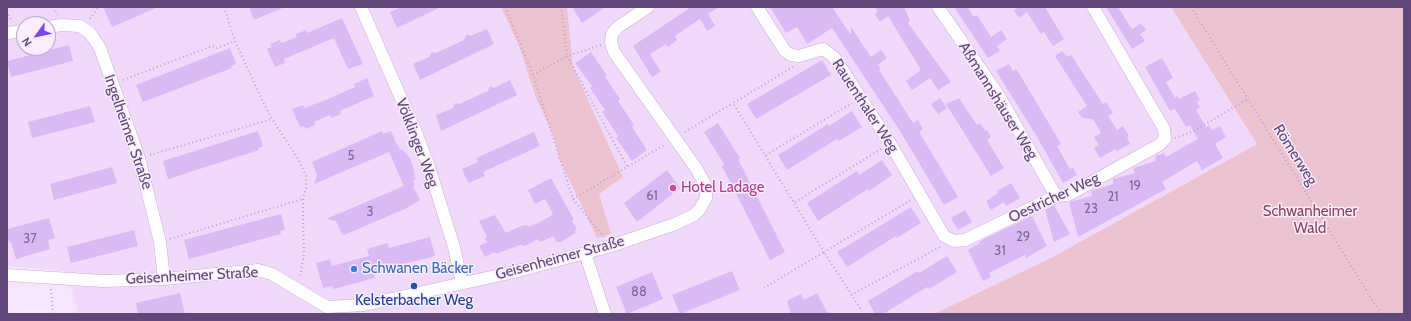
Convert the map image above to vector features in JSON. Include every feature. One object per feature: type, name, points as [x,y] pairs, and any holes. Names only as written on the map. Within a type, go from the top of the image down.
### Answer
[{"type":"street","name":"Völklinger Weg","points":[[361,7],[415,130],[428,164],[454,247],[462,283]]},
{"type":"street","points":[[610,42],[612,34],[618,26],[648,7]]},
{"type":"street","points":[[757,7],[785,51],[791,55],[799,56]]},
{"type":"street","name":"Aßmannshäuser Weg","points":[[938,7],[999,96],[1056,196]]},
{"type":"street","points":[[1092,7],[1164,129],[1165,139]]},
{"type":"street","points":[[56,26],[80,26],[84,28]]},
{"type":"street","name":"Ingelheimer Straße","points":[[84,28],[94,38],[100,48],[139,158],[160,242],[164,279]]},
{"type":"street","name":"Geisenheimer Straße","points":[[7,275],[50,279],[103,281],[164,279],[258,270],[272,274],[327,307],[364,305],[514,272],[611,246],[686,219],[694,215],[704,204],[706,186],[696,168],[614,52],[610,42]]},
{"type":"street","name":"Rauenthaler Weg","points":[[799,56],[823,49],[830,53],[861,97],[890,143],[944,236],[954,241]]},
{"type":"street","name":"Oestricher Weg","points":[[954,241],[965,240],[1056,196],[1068,195],[1159,145],[1165,139]]},
{"type":"street","points":[[585,253],[605,314]]},
{"type":"path","points":[[84,28],[98,7]]},
{"type":"path","points":[[224,7],[236,41],[272,119],[304,170],[306,188],[303,199],[304,253],[298,289]]},
{"type":"path","points":[[506,7],[533,75],[573,199],[611,246]]},
{"type":"path","points":[[561,7],[567,56],[628,168]]},
{"type":"path","name":"Römerweg","points":[[1191,7],[1381,314]]},
{"type":"path","points":[[112,84],[212,46],[216,48],[236,41]]},
{"type":"path","points":[[533,75],[567,56],[610,42]]},
{"type":"path","points":[[573,199],[628,168],[794,66],[799,56]]},
{"type":"path","points":[[766,155],[861,97]]},
{"type":"path","points":[[1165,139],[1180,138],[1248,99]]},
{"type":"path","points":[[733,103],[862,311]]},
{"type":"path","points":[[139,158],[272,119]]},
{"type":"path","points":[[795,202],[890,143]]},
{"type":"path","points":[[764,288],[920,194]]},
{"type":"path","points":[[160,242],[303,199]]},
{"type":"path","points":[[851,295],[928,252],[954,241]]},
{"type":"path","points":[[50,279],[53,314]]},
{"type":"shaded area","points":[[7,7],[1171,7],[1257,144],[1053,257],[934,314],[78,314],[67,271],[7,266]]},
{"type":"green space","points":[[501,7],[567,7],[573,67],[623,177],[599,194],[611,234],[597,238],[560,160],[553,134],[536,98],[519,46]]},
{"type":"green space","name":"Schwanheimer Wald","points":[[1171,7],[1404,7],[1404,314],[934,314],[1053,257],[1257,144]]},
{"type":"building","points":[[103,7],[158,7],[112,27]]},
{"type":"building","points":[[249,7],[285,7],[254,20]]},
{"type":"building","points":[[402,7],[441,7],[397,28],[390,12]]},
{"type":"building","points":[[572,7],[606,7],[582,23]]},
{"type":"building","points":[[691,7],[719,7],[708,14],[715,26],[707,31],[700,19],[675,36],[677,40],[668,47],[666,44],[650,54],[661,72],[652,77],[633,46]]},
{"type":"building","points":[[770,7],[832,7],[851,35],[851,27],[871,57],[881,50],[887,58],[878,65],[881,69],[879,70],[913,123],[918,120],[923,129],[919,132],[958,197],[944,205],[900,131],[832,28],[807,44],[797,27],[786,33]]},
{"type":"building","points":[[875,7],[904,7],[910,21],[908,23],[951,82],[938,90],[930,78],[912,90],[906,81],[921,70],[888,16],[880,22],[875,14],[878,12]]},
{"type":"building","points":[[954,7],[967,7],[974,17],[977,15],[991,37],[1001,30],[1007,39],[997,46],[1000,51],[988,58]]},
{"type":"building","points":[[1019,7],[1045,7],[1064,39],[1053,46],[1044,32],[1041,34],[1027,12],[1019,18],[1014,10]]},
{"type":"building","points":[[1106,7],[1118,7],[1132,29],[1141,23],[1146,30],[1140,34],[1145,41],[1132,49]]},
{"type":"building","points":[[342,18],[363,64],[348,69],[334,38],[284,59],[285,63],[275,67],[267,49],[272,47],[270,44],[280,40],[281,43],[297,37],[296,34],[306,30],[307,33]]},
{"type":"building","points":[[487,29],[494,44],[420,80],[413,64],[429,57],[432,52],[436,53],[464,40],[467,34],[470,36]]},
{"type":"building","points":[[69,45],[73,61],[11,77],[7,61],[26,56],[56,56],[56,48]]},
{"type":"building","points":[[230,48],[236,64],[231,66],[232,68],[143,102],[136,85]]},
{"type":"building","points":[[1062,51],[1067,57],[1071,55],[1103,104],[1106,102],[1113,113],[1108,116],[1117,130],[1123,126],[1129,136],[1127,137],[1130,144],[1117,151],[1115,149],[1100,158],[1094,148],[1099,145],[1094,137],[1101,133],[1093,119],[1082,118],[1078,112],[1087,106],[1055,56]]},
{"type":"building","points":[[591,52],[607,76],[605,77],[620,99],[618,101],[634,125],[632,127],[647,150],[632,161],[616,138],[618,136],[602,112],[605,110],[590,88],[592,86],[575,63]]},
{"type":"building","points":[[1162,58],[1173,78],[1166,82],[1175,98],[1177,96],[1179,99],[1195,91],[1200,100],[1197,102],[1200,108],[1196,110],[1206,127],[1209,125],[1212,130],[1220,126],[1226,137],[1215,144],[1223,158],[1202,170],[1197,161],[1162,182],[1166,189],[1078,237],[1069,202],[1092,196],[1091,191],[1113,184],[1113,179],[1135,173],[1133,168],[1156,161],[1155,156],[1164,153],[1166,157],[1198,139],[1190,125],[1186,127],[1175,109],[1170,111],[1145,67]]},
{"type":"building","points":[[822,60],[831,75],[756,119],[747,104]]},
{"type":"building","points":[[1009,64],[1013,71],[1016,69],[1022,78],[1061,144],[1057,146],[1070,169],[1073,168],[1077,175],[1063,183],[1036,135],[996,71]]},
{"type":"building","points":[[367,78],[374,96],[340,111],[341,114],[331,118],[330,115],[314,122],[315,125],[306,129],[304,126],[300,127],[292,109],[303,105],[304,108],[326,100],[355,87],[354,84]]},
{"type":"building","points":[[510,80],[517,95],[441,131],[436,115],[453,108],[455,103],[459,104],[488,91],[490,86],[494,88]]},
{"type":"building","points":[[940,98],[947,108],[938,114],[931,104]]},
{"type":"building","points":[[959,98],[977,125],[980,123],[985,131],[987,130],[991,137],[987,140],[1004,168],[991,176],[946,104]]},
{"type":"building","points":[[90,106],[95,122],[32,138],[28,122]]},
{"type":"building","points":[[852,111],[862,127],[839,141],[837,139],[787,170],[778,155]]},
{"type":"building","points":[[718,123],[740,158],[738,159],[785,252],[770,260],[722,166],[724,164],[704,132]]},
{"type":"building","points":[[258,131],[263,146],[258,148],[259,150],[168,179],[163,161]]},
{"type":"building","points":[[382,131],[383,134],[391,131],[400,150],[402,149],[410,158],[416,179],[413,180],[415,185],[413,186],[420,200],[405,209],[344,235],[342,234],[336,221],[326,219],[404,186],[389,152],[314,184],[317,175],[312,162]]},
{"type":"building","points":[[534,132],[540,146],[483,172],[485,176],[468,183],[462,169],[478,162],[476,158]]},
{"type":"building","points":[[882,160],[892,175],[869,191],[868,189],[818,221],[807,203],[857,171],[859,175]]},
{"type":"building","points":[[112,167],[117,183],[54,200],[50,184]]},
{"type":"building","points":[[667,170],[680,188],[637,222],[624,203]]},
{"type":"building","points":[[551,178],[574,220],[572,221],[576,227],[575,233],[561,242],[556,242],[554,236],[540,242],[538,239],[525,246],[520,245],[496,254],[495,252],[485,257],[479,246],[487,242],[485,238],[487,237],[479,221],[495,215],[506,233],[521,226],[527,225],[528,227],[536,224],[551,216],[553,214],[545,199],[535,204],[528,190]]},
{"type":"building","points":[[1011,183],[1020,198],[1006,206],[1004,202],[991,210],[986,201],[998,193],[997,191]]},
{"type":"building","points":[[1054,205],[1070,234],[1054,242],[1045,210]]},
{"type":"building","points":[[911,207],[921,223],[897,238],[896,236],[847,267],[837,252]]},
{"type":"building","points":[[965,210],[972,222],[958,230],[951,218]]},
{"type":"building","points":[[281,214],[285,230],[280,231],[281,234],[189,259],[184,240]]},
{"type":"building","points":[[1032,216],[1047,246],[1026,258],[1025,255],[989,273],[991,277],[983,281],[968,250],[980,243],[980,241]]},
{"type":"building","points":[[49,218],[55,238],[48,240],[50,249],[16,259],[11,242],[9,243],[7,229]]},
{"type":"building","points":[[134,230],[138,246],[71,263],[67,247]]},
{"type":"building","points":[[430,237],[435,256],[374,272],[375,278],[333,289],[332,286],[323,288],[316,263],[330,259],[332,266],[369,256],[367,249],[388,243],[389,248]]},
{"type":"building","points":[[947,256],[957,272],[929,289],[927,287],[883,314],[875,314],[868,301],[918,271],[919,273]]},
{"type":"building","points":[[732,271],[740,290],[680,314],[672,295]]},
{"type":"building","points":[[652,272],[663,299],[627,314],[616,287]]},
{"type":"building","points":[[180,293],[185,314],[138,314],[136,303]]},
{"type":"building","points":[[817,293],[828,314],[791,314],[787,301],[801,294],[804,300]]},
{"type":"place","name":"Hotel Ladage","points":[[673,188]]},
{"type":"place","name":"Schwanen Bäcker","points":[[354,269]]},
{"type":"place","name":"Kelsterbacher Weg","points":[[414,286]]}]
